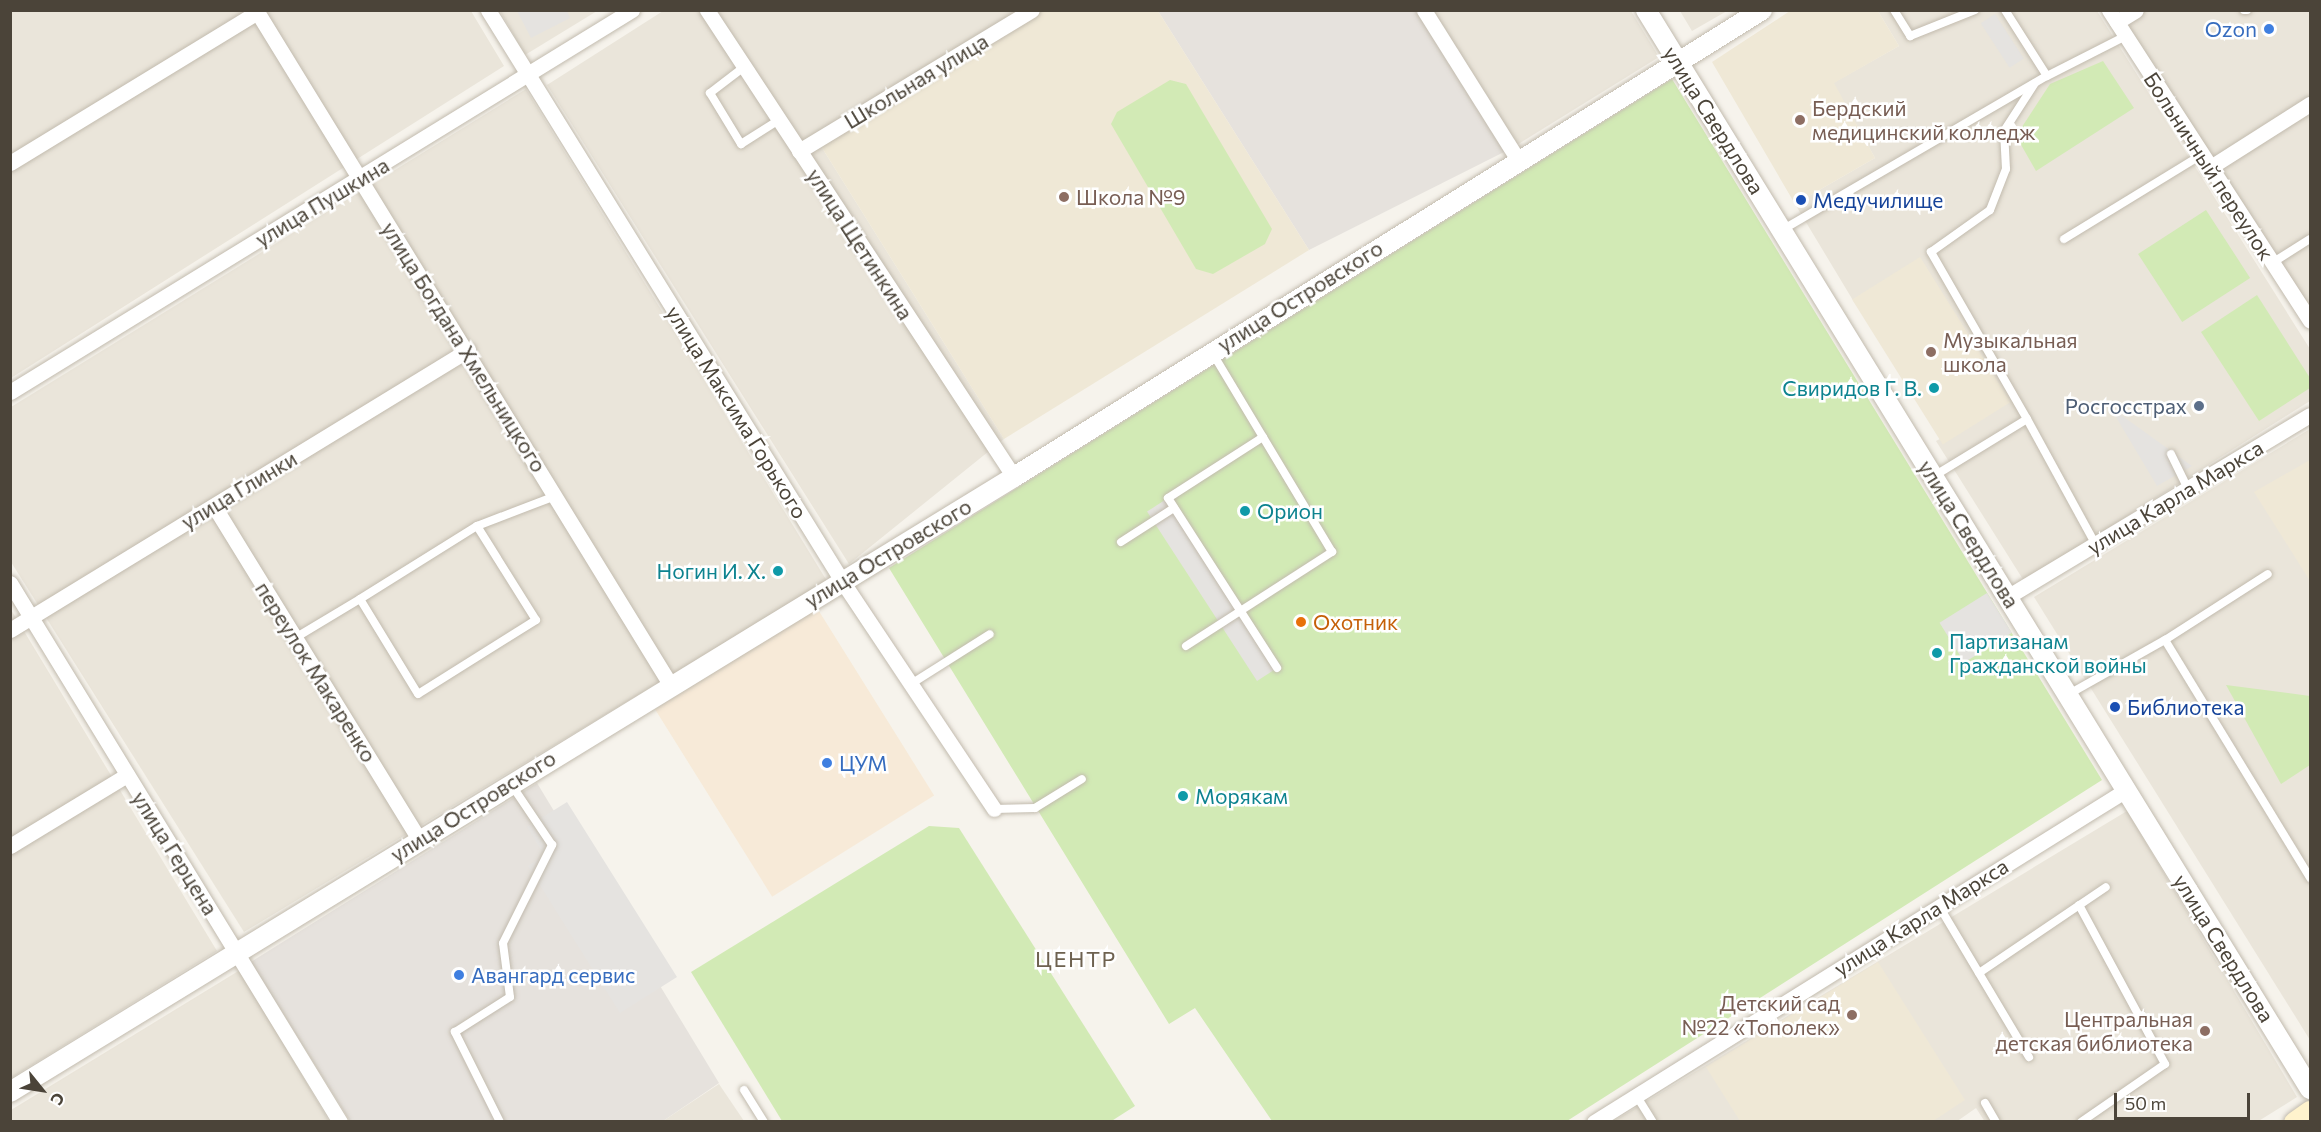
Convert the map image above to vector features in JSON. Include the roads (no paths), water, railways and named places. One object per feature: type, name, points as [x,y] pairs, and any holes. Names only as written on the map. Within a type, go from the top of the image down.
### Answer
[{"type":"main road","points":[[2294,1122],[2310,1111]]},
{"type":"street","name":"улица Максима Горького","points":[[488,10],[842,581],[994,809]]},
{"type":"street","name":"улица Пушкина","points":[[10,392],[632,10]]},
{"type":"street","name":"улица Щетинкина","points":[[707,10],[1014,477]]},
{"type":"street","name":"Школьная улица","points":[[799,151],[1032,10]]},
{"type":"street","points":[[1424,10],[1518,160]]},
{"type":"street","name":"улица Свердлова","points":[[1646,10],[2310,1089]]},
{"type":"street","name":"улица Островского","points":[[10,1092],[670,684],[1014,477],[1211,351],[1762,10]]},
{"type":"street","points":[[2113,16],[2136,10]]},
{"type":"street","points":[[10,163],[256,11]]},
{"type":"street","name":"улица Богдана Хмельницкого","points":[[256,11],[468,351],[670,684]]},
{"type":"street","name":"Больничный переулок","points":[[2113,16],[2205,162],[2310,321]]},
{"type":"street","points":[[2205,162],[2310,104]]},
{"type":"street","name":"улица Глинки","points":[[10,630],[468,351]]},
{"type":"street","name":"улица Карла Маркса","points":[[2007,597],[2310,416]]},
{"type":"street","name":"переулок Макаренко","points":[[214,506],[419,839]]},
{"type":"street","name":"улица Герцена","points":[[10,584],[340,1122]]},
{"type":"street","points":[[10,846],[127,775]]},
{"type":"street","name":"улица Карла Маркса","points":[[1594,1122],[2126,790]]},
{"type":"lane","points":[[1894,10],[1910,36],[1975,10]]},
{"type":"lane","points":[[2005,10],[2047,76]]},
{"type":"lane","points":[[1782,231],[2035,82],[2126,36]]},
{"type":"lane","points":[[744,67],[710,93],[741,144],[779,120]]},
{"type":"lane","points":[[2035,82],[2004,131],[2006,169],[1990,210],[1931,252],[2096,544]]},
{"type":"lane","points":[[2064,239],[2205,162]]},
{"type":"lane","points":[[2272,263],[2310,239]]},
{"type":"lane","points":[[1186,646],[1332,552],[1211,351]]},
{"type":"lane","points":[[1933,476],[2026,419]]},
{"type":"lane","points":[[1263,437],[1168,498],[1277,668]]},
{"type":"lane","points":[[2171,454],[2188,489]]},
{"type":"lane","points":[[295,638],[477,526],[556,495]]},
{"type":"lane","points":[[1121,542],[1174,508]]},
{"type":"lane","points":[[360,599],[418,694],[536,620],[477,526]]},
{"type":"lane","points":[[2068,694],[2165,640],[2268,574]]},
{"type":"lane","points":[[911,684],[990,634]]},
{"type":"lane","points":[[2165,640],[2310,878]]},
{"type":"lane","points":[[994,809],[1035,808],[1082,779]]},
{"type":"lane","points":[[500,1122],[455,1032],[510,997],[503,943],[552,845],[510,783]]},
{"type":"lane","points":[[1979,973],[2106,887]]},
{"type":"lane","points":[[2079,905],[2165,1064],[2081,1122]]},
{"type":"lane","points":[[1939,906],[2029,1057]]},
{"type":"lane","points":[[744,1090],[764,1122]]},
{"type":"lane","points":[[1636,1095],[1653,1122]]},
{"type":"lane","points":[[1985,1103],[1996,1122]]},
{"type":"place","name":"Ozon","points":[[2269,29]]},
{"type":"place","name":"Бердский медицинский колледж","points":[[1800,120]]},
{"type":"place","name":"Школа №9","points":[[1064,197]]},
{"type":"place","name":"Медучилище","points":[[1801,200]]},
{"type":"place","name":"Музыкальная школа","points":[[1931,352]]},
{"type":"place","name":"Свиридов Г. В.","points":[[1934,388]]},
{"type":"place","name":"Росгосстрах","points":[[2199,406]]},
{"type":"place","name":"Орион","points":[[1245,511]]},
{"type":"place","name":"Ногин И. Х.","points":[[778,571]]},
{"type":"place","name":"Охотник","points":[[1301,622]]},
{"type":"place","name":"Партизанам Гражданской войны","points":[[1937,653]]},
{"type":"place","name":"Библиотека","points":[[2115,707]]},
{"type":"place","name":"ЦУМ","points":[[827,763]]},
{"type":"place","name":"Морякам","points":[[1183,796]]},
{"type":"place","name":"Авангард сервис","points":[[459,975]]},
{"type":"place","name":"Детский сад №22 «Тополек»","points":[[1852,1015]]},
{"type":"place","name":"Центральная детская библиотека","points":[[2205,1031]]},
{"type":"district","name":"ЦЕНТР","points":[[1076,959]]}]
